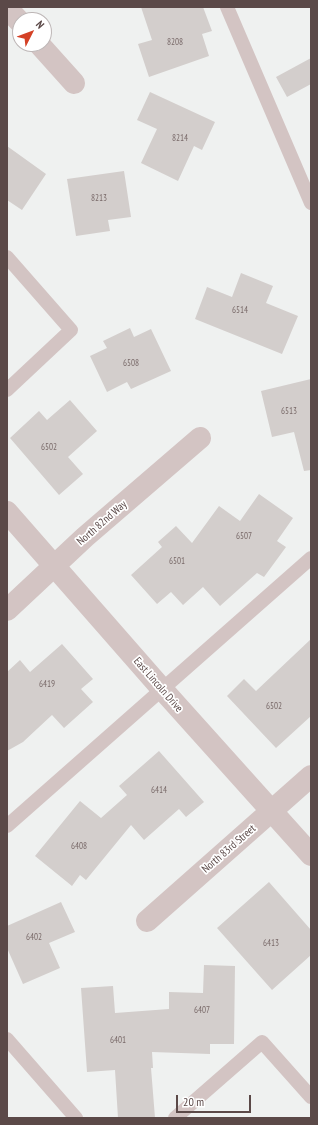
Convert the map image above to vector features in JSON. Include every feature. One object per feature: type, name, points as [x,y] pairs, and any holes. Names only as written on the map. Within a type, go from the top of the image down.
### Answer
[{"type":"street","points":[[46,52],[74,83]]},
{"type":"street","name":"North 82nd Way","points":[[7,610],[86,537],[200,438]]},
{"type":"street","name":"East Lincoln Drive","points":[[7,512],[271,812],[311,855]]},
{"type":"street","name":"North 83rd Street","points":[[147,921],[311,776]]},
{"type":"lane","points":[[227,7],[311,203]]},
{"type":"lane","points":[[7,257],[71,330],[7,390]]},
{"type":"lane","points":[[7,826],[311,558]]},
{"type":"lane","points":[[8,1041],[76,1118]]},
{"type":"lane","points":[[176,1118],[262,1042],[311,1097]]},
{"type":"building","points":[[141,7],[203,7],[212,31],[202,34],[209,56],[149,77],[138,44],[152,40]]},
{"type":"building","points":[[311,58],[311,84],[287,97],[276,77]]},
{"type":"building","points":[[150,92],[215,122],[202,150],[194,146],[178,181],[141,163],[157,129],[137,120]]},
{"type":"building","points":[[7,146],[46,174],[22,210],[7,200]]},
{"type":"building","points":[[124,171],[131,217],[108,220],[110,231],[76,236],[67,179]]},
{"type":"building","points":[[241,273],[273,286],[266,303],[298,316],[282,354],[195,319],[207,287],[232,297]]},
{"type":"building","points":[[130,328],[134,337],[151,329],[171,371],[131,389],[127,382],[107,392],[90,356],[107,348],[103,341]]},
{"type":"building","points":[[311,379],[311,470],[304,471],[294,432],[272,437],[261,391]]},
{"type":"building","points":[[70,400],[97,431],[68,457],[83,474],[59,495],[10,438],[39,411],[47,420]]},
{"type":"building","points":[[259,494],[293,518],[277,541],[286,547],[264,577],[257,573],[220,606],[203,587],[183,605],[171,592],[157,604],[131,575],[162,547],[158,542],[176,526],[192,543],[219,506],[240,521]]},
{"type":"building","points":[[311,639],[311,716],[276,748],[227,696],[244,679],[256,691]]},
{"type":"building","points":[[62,644],[93,679],[81,689],[93,702],[64,728],[52,715],[23,742],[7,751],[7,672],[20,660],[30,672]]},
{"type":"building","points":[[159,751],[204,802],[186,817],[179,809],[144,840],[131,825],[86,880],[80,875],[72,886],[35,856],[80,801],[101,818],[127,795],[119,786]]},
{"type":"building","points":[[269,882],[311,930],[311,955],[272,990],[217,928]]},
{"type":"building","points":[[61,902],[75,932],[49,943],[60,968],[23,984],[7,948],[7,926]]},
{"type":"building","points":[[204,965],[235,966],[234,1044],[210,1044],[210,1054],[152,1052],[153,1068],[151,1068],[155,1118],[118,1118],[115,1070],[87,1072],[81,988],[113,986],[115,1013],[169,1009],[169,992],[203,993]]}]
